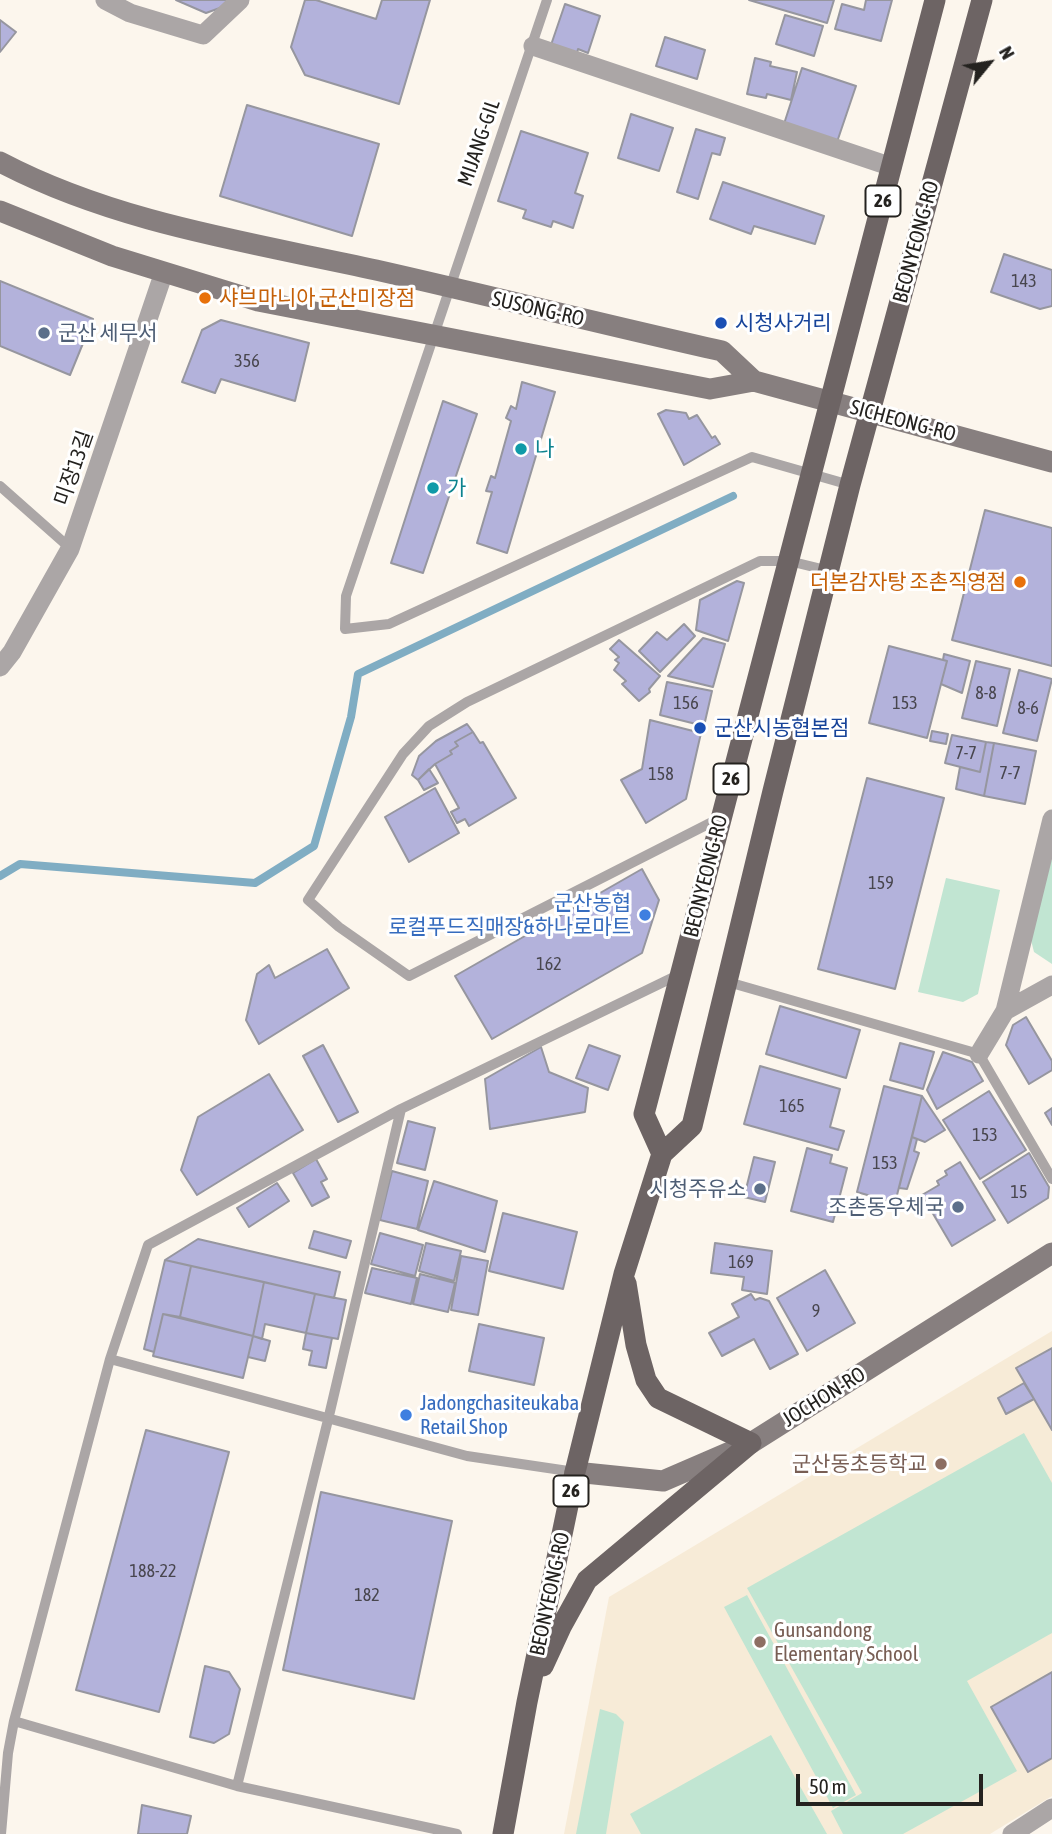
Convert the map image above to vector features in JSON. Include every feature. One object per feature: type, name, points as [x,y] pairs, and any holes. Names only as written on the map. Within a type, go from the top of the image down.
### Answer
[{"type":"main road","name":"BEONYEONG-RO","points":[[662,1154],[644,1114],[935,0]]},
{"type":"main road","name":"BEONYEONG-RO","points":[[503,1834],[527,1702],[575,1472],[624,1275],[662,1154],[692,1126],[850,485],[982,0]]},
{"type":"main road","points":[[527,1702],[561,1627],[587,1580],[751,1443],[658,1398],[646,1380],[636,1345],[624,1275]]},
{"type":"street","points":[[105,0],[130,13],[203,34],[240,0]]},
{"type":"street","points":[[533,46],[892,167]]},
{"type":"street","name":"SUSONG-RO","points":[[0,162],[40,183],[176,228],[448,294],[722,351],[754,381]]},
{"type":"street","name":"SUSONG-RO","points":[[0,211],[112,256],[258,301],[710,389],[754,381]]},
{"type":"street","name":"미장13길","points":[[0,667],[12,652],[70,549],[164,272]]},
{"type":"street","name":"SICHEONG-RO","points":[[754,381],[1052,463]]},
{"type":"street","points":[[979,1054],[1004,1011],[1052,819]]},
{"type":"street","points":[[1004,1011],[1052,985]]},
{"type":"street","name":"JOCHON-RO","points":[[575,1472],[663,1481],[751,1443],[1052,1253]]},
{"type":"street","points":[[1012,1834],[1052,1808]]},
{"type":"lane","name":"MIJANG-GIL","points":[[448,294],[547,0]]},
{"type":"lane","points":[[448,294],[346,596],[345,629],[388,624],[752,457],[850,485]]},
{"type":"lane","points":[[0,486],[70,549]]},
{"type":"lane","points":[[720,818],[409,976],[339,927],[308,900],[403,754],[429,726],[467,702],[760,561],[789,561],[830,571]]},
{"type":"lane","points":[[1,1834],[8,1753],[14,1721],[110,1359],[148,1245],[401,1108],[683,972]]},
{"type":"lane","points":[[728,982],[979,1054],[1052,1179]]},
{"type":"lane","points":[[237,1786],[328,1420],[401,1108]]},
{"type":"lane","points":[[110,1359],[467,1456],[575,1472]]},
{"type":"lane","points":[[14,1721],[237,1786],[457,1834]]},
{"type":"shaded area","name":"군산동초등학교","points":[[1052,1331],[1052,1796],[990,1834],[564,1834],[609,1597]]},
{"type":"green space","points":[[1052,857],[1052,964],[1034,952],[1031,940]]},
{"type":"green space","points":[[946,878],[1000,890],[978,994],[963,1002],[918,992]]},
{"type":"green space","points":[[1024,1433],[1052,1483],[1052,1633],[967,1681],[1017,1771],[903,1834],[843,1834],[831,1811],[862,1793],[747,1588]]},
{"type":"green space","points":[[747,1595],[856,1795],[833,1808],[724,1607]]},
{"type":"green space","points":[[600,1709],[616,1714],[624,1722],[606,1834],[576,1834]]},
{"type":"green space","points":[[771,1735],[827,1834],[641,1834],[630,1814]]},
{"type":"building","points":[[176,0],[230,0],[228,5],[206,13]]},
{"type":"building","points":[[305,0],[316,0],[376,19],[382,0],[430,0],[399,104],[305,75],[291,47]]},
{"type":"building","points":[[749,0],[834,0],[827,23]]},
{"type":"building","points":[[866,0],[892,0],[881,41],[835,29],[842,4],[864,10]]},
{"type":"building","points":[[565,4],[600,16],[588,53],[578,49],[577,53],[551,45]]},
{"type":"building","points":[[785,15],[823,26],[814,56],[776,44]]},
{"type":"building","points":[[0,20],[16,32],[0,52]]},
{"type":"building","points":[[665,37],[705,50],[697,79],[656,66]]},
{"type":"building","points":[[755,58],[771,62],[770,66],[797,72],[791,100],[767,94],[766,98],[747,94]]},
{"type":"building","points":[[802,68],[856,86],[837,142],[784,124]]},
{"type":"building","points":[[247,105],[379,144],[352,236],[220,196]]},
{"type":"building","points":[[631,114],[673,128],[659,171],[618,158]]},
{"type":"building","points":[[696,129],[725,138],[720,155],[712,153],[698,199],[677,192]]},
{"type":"building","points":[[521,131],[588,153],[575,193],[583,196],[573,228],[553,221],[551,227],[523,218],[526,210],[498,201]]},
{"type":"building","points":[[723,182],[824,216],[815,244],[754,226],[751,234],[710,219]]},
{"type":"building","points":[[1004,254],[1052,270],[1052,306],[1040,309],[991,292]]},
{"type":"building","name":"군산 세무서","points":[[0,281],[93,319],[70,375],[0,346]]},
{"type":"building","points":[[221,320],[309,343],[295,401],[221,379],[215,393],[182,382],[202,330]]},
{"type":"building","name":"나","points":[[522,382],[555,392],[507,553],[477,543],[492,492],[486,491],[491,476],[495,478],[511,421],[506,418],[511,406],[516,409]]},
{"type":"building","name":"가","points":[[443,401],[477,414],[423,573],[391,563]]},
{"type":"building","points":[[666,410],[686,413],[689,419],[697,415],[712,438],[715,436],[720,444],[684,465],[658,414]]},
{"type":"building","points":[[985,510],[1052,528],[1052,666],[952,640]]},
{"type":"building","points":[[737,581],[744,583],[728,641],[696,630],[700,600]]},
{"type":"building","points":[[684,624],[695,636],[660,672],[639,651],[657,632],[667,640]]},
{"type":"building","points":[[703,638],[725,644],[713,687],[668,676]]},
{"type":"building","points":[[619,640],[660,676],[649,689],[650,692],[639,701],[622,684],[626,681],[614,670],[619,663],[615,660],[619,657],[610,649]]},
{"type":"building","points":[[889,646],[947,661],[927,738],[869,723]]},
{"type":"building","points":[[944,654],[970,661],[962,693],[941,684],[947,661],[943,660]]},
{"type":"building","points":[[976,661],[1010,669],[997,726],[962,718]]},
{"type":"building","points":[[1019,670],[1052,679],[1037,741],[1003,733]]},
{"type":"building","points":[[667,682],[712,691],[704,726],[660,715]]},
{"type":"building","points":[[650,720],[701,733],[686,799],[646,823],[621,780],[642,769]]},
{"type":"building","points":[[467,724],[473,732],[455,742],[458,746],[450,751],[452,754],[435,764],[418,780],[412,775],[419,756],[436,741]]},
{"type":"building","points":[[932,731],[948,734],[946,744],[930,741]]},
{"type":"building","points":[[473,732],[480,743],[483,742],[516,798],[469,826],[465,819],[457,823],[451,812],[459,808],[435,764],[452,754],[450,751],[458,746],[455,742]]},
{"type":"building","points":[[952,735],[986,742],[980,772],[945,763]]},
{"type":"building","points":[[986,742],[994,743],[984,796],[956,789],[960,767],[980,772]]},
{"type":"building","points":[[994,743],[1036,751],[1025,804],[984,796]]},
{"type":"building","points":[[429,769],[438,783],[424,790],[418,780]]},
{"type":"building","points":[[867,778],[944,798],[895,989],[818,969]]},
{"type":"building","points":[[435,788],[459,833],[409,862],[385,817]]},
{"type":"building","points":[[642,869],[659,900],[642,953],[492,1039],[455,976]]},
{"type":"building","points":[[327,949],[349,988],[259,1044],[246,1020],[257,974],[269,965],[275,978]]},
{"type":"building","points":[[780,1006],[860,1030],[846,1078],[766,1054]]},
{"type":"building","points":[[1026,1017],[1052,1061],[1052,1070],[1029,1084],[1006,1045],[1013,1025]]},
{"type":"building","points":[[900,1043],[934,1052],[923,1089],[890,1080]]},
{"type":"building","points":[[323,1045],[358,1112],[338,1122],[303,1056]]},
{"type":"building","points":[[589,1045],[620,1056],[608,1090],[576,1078]]},
{"type":"building","points":[[541,1047],[549,1072],[588,1088],[585,1112],[490,1129],[485,1079]]},
{"type":"building","points":[[943,1052],[972,1062],[983,1081],[937,1109],[927,1090]]},
{"type":"building","points":[[760,1066],[840,1089],[830,1127],[844,1131],[838,1150],[744,1124]]},
{"type":"building","points":[[269,1074],[303,1130],[197,1195],[181,1170],[198,1117]]},
{"type":"building","points":[[884,1086],[922,1096],[895,1203],[857,1192]]},
{"type":"building","points":[[989,1091],[1026,1150],[980,1179],[943,1120]]},
{"type":"building","points":[[922,1096],[945,1130],[925,1142],[912,1137]]},
{"type":"building","points":[[1052,1108],[1052,1125],[1045,1113]]},
{"type":"building","points":[[408,1121],[435,1128],[425,1170],[397,1163]]},
{"type":"building","points":[[912,1137],[917,1139],[914,1151],[919,1153],[907,1189],[899,1188]]},
{"type":"building","points":[[807,1148],[832,1155],[830,1163],[847,1168],[833,1222],[791,1211]]},
{"type":"building","points":[[1029,1153],[1049,1187],[1048,1198],[1008,1223],[983,1182]]},
{"type":"building","points":[[754,1157],[775,1162],[765,1202],[744,1197]]},
{"type":"building","points":[[316,1159],[327,1179],[321,1182],[329,1197],[312,1206],[293,1173]]},
{"type":"building","name":"조촌동우체국","points":[[960,1162],[995,1220],[952,1246],[922,1195],[939,1185],[937,1181],[947,1175],[945,1171]]},
{"type":"building","points":[[392,1171],[428,1181],[417,1229],[380,1220]]},
{"type":"building","points":[[434,1181],[497,1201],[485,1252],[418,1230]]},
{"type":"building","points":[[277,1183],[289,1201],[249,1227],[237,1208]]},
{"type":"building","points":[[503,1213],[577,1232],[563,1289],[489,1271]]},
{"type":"building","points":[[314,1231],[351,1241],[346,1258],[309,1248]]},
{"type":"building","points":[[380,1233],[423,1245],[415,1276],[371,1264]]},
{"type":"building","points":[[198,1239],[340,1272],[334,1298],[165,1260]]},
{"type":"building","points":[[426,1243],[461,1251],[454,1281],[419,1271]]},
{"type":"building","points":[[715,1243],[772,1251],[767,1294],[742,1290],[744,1277],[711,1273]]},
{"type":"building","points":[[461,1256],[488,1261],[478,1315],[451,1310]]},
{"type":"building","points":[[165,1260],[191,1266],[180,1317],[163,1314],[154,1352],[144,1349]]},
{"type":"building","points":[[191,1266],[264,1282],[253,1336],[180,1317]]},
{"type":"building","points":[[372,1268],[417,1278],[411,1304],[365,1293]]},
{"type":"building","points":[[825,1270],[855,1323],[807,1351],[777,1298]]},
{"type":"building","points":[[420,1274],[455,1283],[448,1312],[413,1304]]},
{"type":"building","points":[[264,1282],[315,1294],[306,1333],[265,1324],[262,1339],[253,1336]]},
{"type":"building","points":[[315,1294],[346,1300],[338,1339],[306,1333]]},
{"type":"building","points":[[751,1294],[755,1300],[760,1298],[769,1301],[798,1354],[770,1369],[754,1339],[722,1356],[709,1333],[739,1317],[732,1304]]},
{"type":"building","points":[[163,1314],[253,1336],[243,1378],[153,1356]]},
{"type":"building","points":[[479,1324],[544,1338],[534,1385],[469,1371]]},
{"type":"building","points":[[306,1333],[332,1338],[326,1368],[309,1365],[312,1351],[303,1349]]},
{"type":"building","points":[[253,1336],[270,1341],[265,1361],[248,1357]]},
{"type":"building","points":[[1052,1348],[1052,1430],[1016,1368]]},
{"type":"building","points":[[1024,1383],[1034,1399],[1006,1414],[998,1398]]},
{"type":"building","points":[[146,1430],[229,1452],[159,1712],[76,1690]]},
{"type":"building","points":[[321,1492],[452,1521],[414,1699],[283,1670]]},
{"type":"building","points":[[205,1666],[229,1672],[240,1689],[229,1734],[214,1743],[190,1737]]},
{"type":"building","points":[[1052,1672],[1052,1758],[1028,1772],[991,1707]]},
{"type":"building","points":[[142,1805],[191,1816],[187,1834],[138,1834]]},
{"type":"waterway","points":[[0,876],[20,864],[255,883],[314,846],[351,717],[358,674],[733,496]]},
{"type":"place","name":"샤브마니아 군산미장점","points":[[205,298]]},
{"type":"place","name":"시청사거리","points":[[721,323]]},
{"type":"place","name":"군산 세무서","points":[[44,333]]},
{"type":"place","name":"나","points":[[521,449]]},
{"type":"place","name":"가","points":[[433,488]]},
{"type":"place","name":"더본감자탕 조촌직영점","points":[[1020,582]]},
{"type":"place","name":"군산시농협본점","points":[[700,728]]},
{"type":"place","name":"군산농협 로컬푸드직매장&하나로마트","points":[[645,915]]},
{"type":"place","name":"시청주유소","points":[[760,1189]]},
{"type":"place","name":"조촌동우체국","points":[[958,1207]]},
{"type":"place","name":"Jadongchasiteukaba Retail Shop","points":[[406,1415]]},
{"type":"place","name":"군산동초등학교","points":[[941,1464]]},
{"type":"place","name":"Gunsandong Elementary School","points":[[760,1642]]}]
